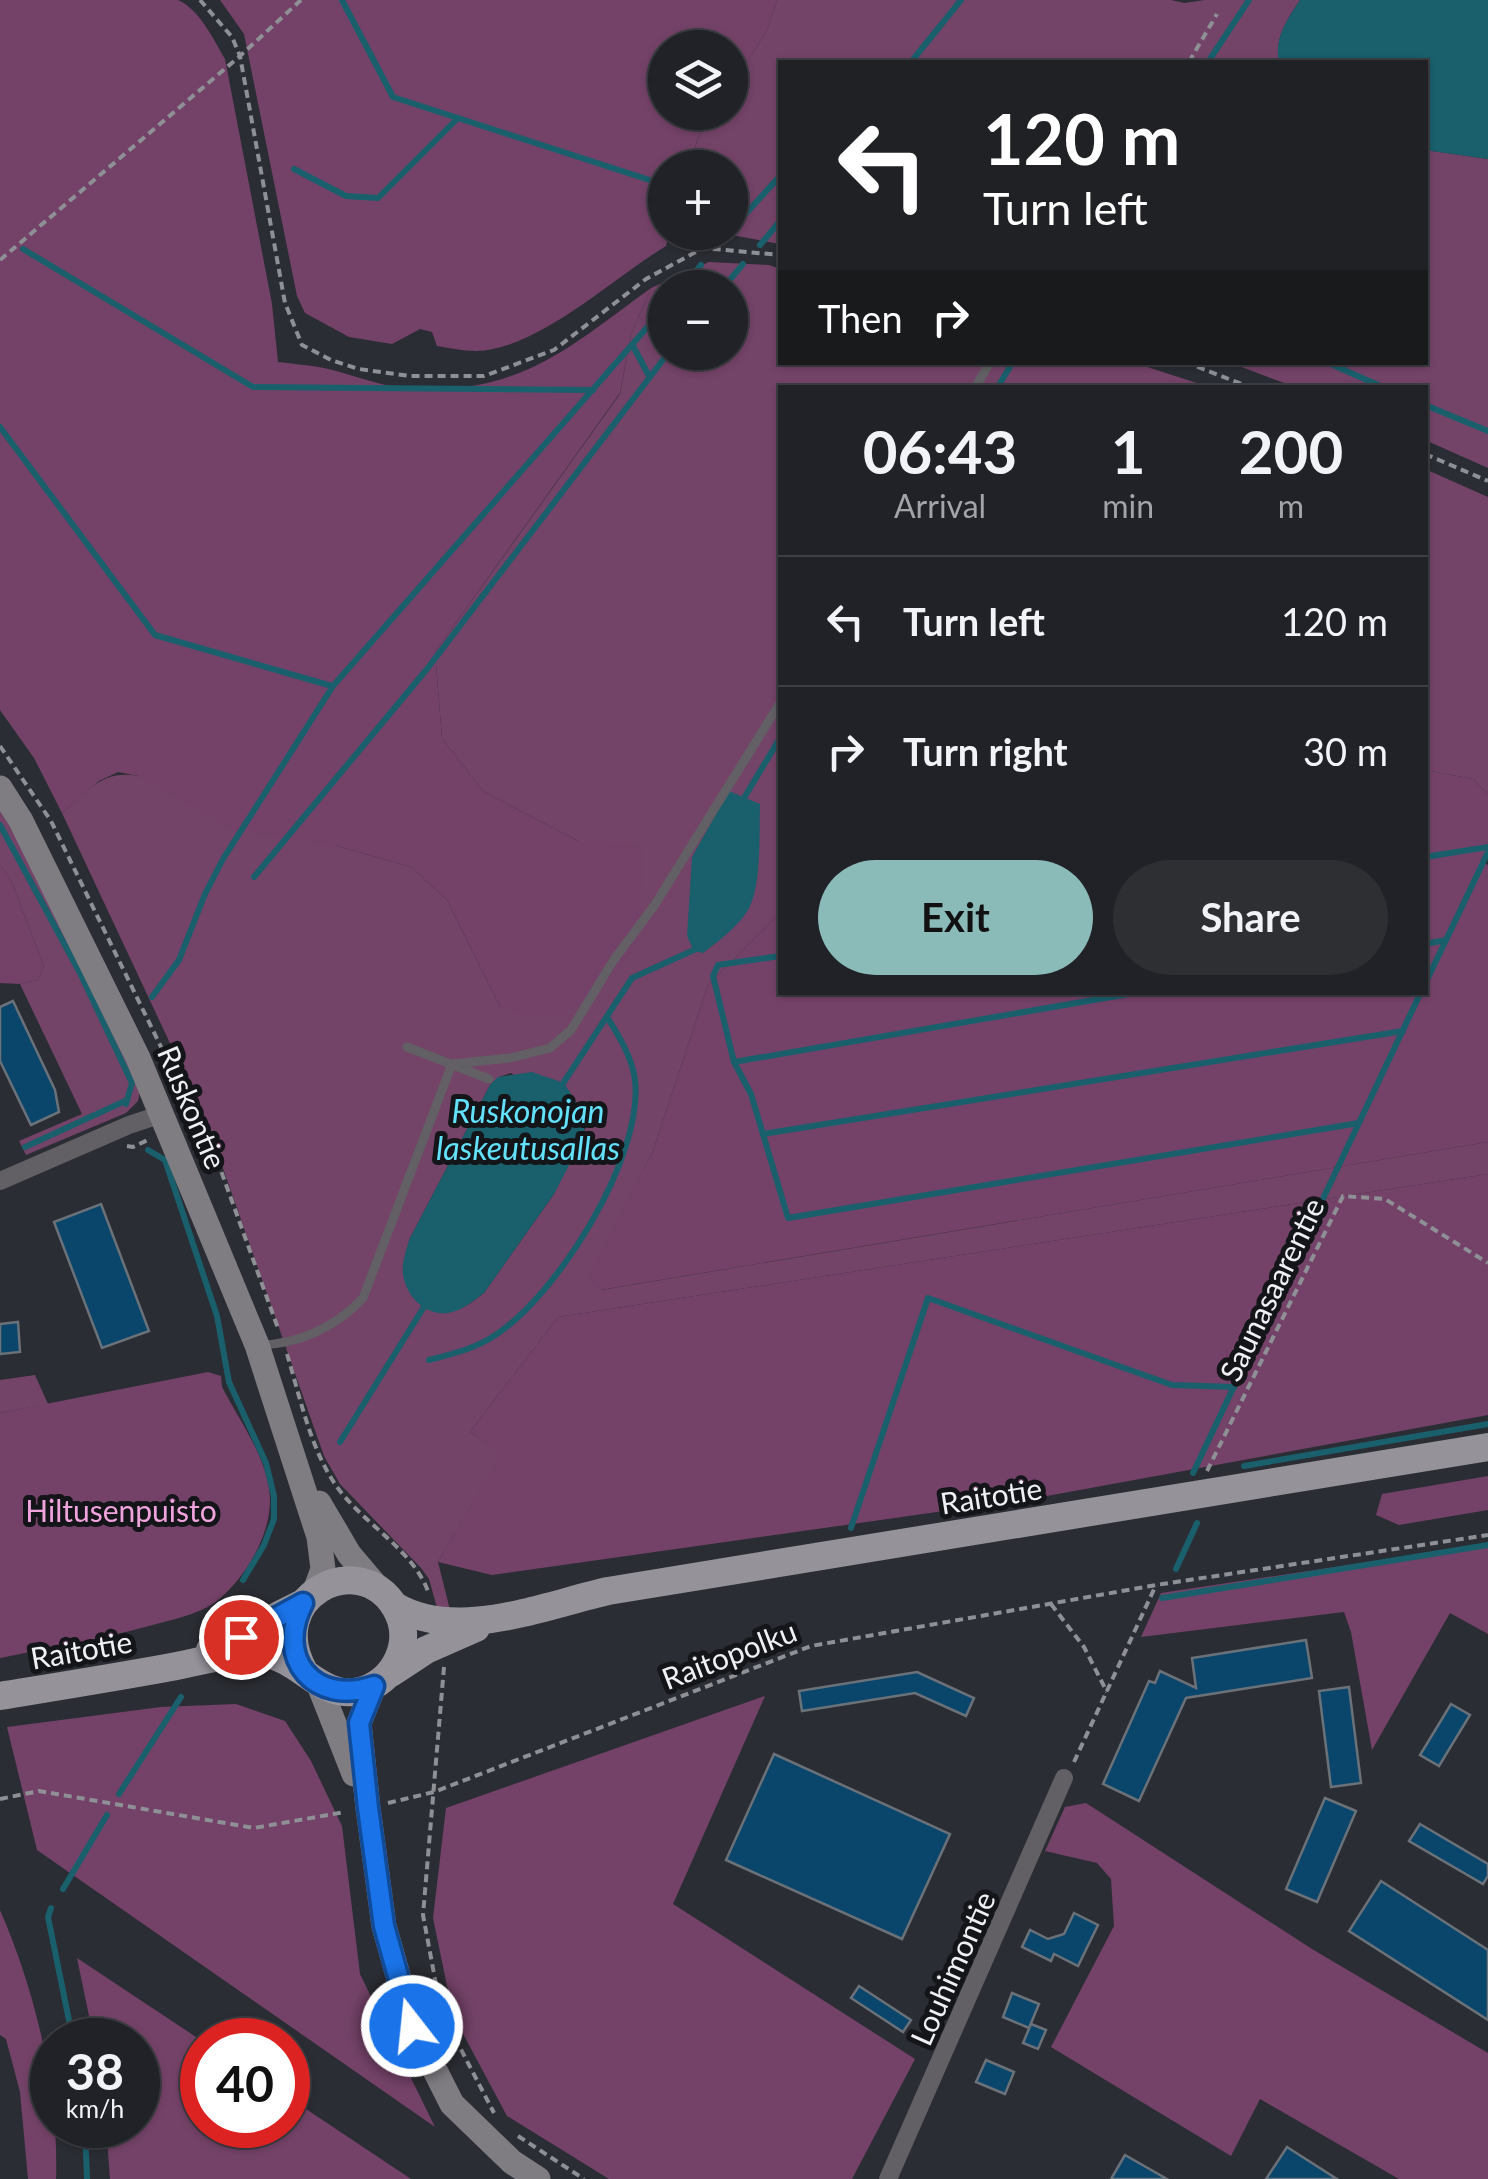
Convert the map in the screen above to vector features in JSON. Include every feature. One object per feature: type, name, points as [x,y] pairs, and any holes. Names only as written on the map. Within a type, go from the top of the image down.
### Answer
[{"type":"main road","name":"Ruskontie","points":[[0,788],[21,822],[122,1024],[257,1346],[319,1536],[323,1570],[309,1597]]},
{"type":"main road","name":"Raitotie","points":[[382,1680],[437,1634],[608,1591],[1488,1447]]},
{"type":"main road","name":"Ruskontie","points":[[296,1464],[349,1554],[388,1599]]},
{"type":"main road","points":[[368,1808],[312,1679],[295,1656],[292,1638],[294,1619],[309,1597],[332,1583],[349,1580],[367,1584],[388,1599],[402,1622],[400,1658],[382,1680],[359,1723],[384,1926],[412,2026],[452,2104],[512,2162],[538,2179]]},
{"type":"main road","name":"Raitotie","points":[[172,1667],[241,1637],[309,1597]]},
{"type":"main road","name":"Raitotie","points":[[388,1599],[437,1634]]},
{"type":"main road","name":"Raitotie","points":[[0,1696],[260,1654],[280,1657],[312,1679]]},
{"type":"main road","points":[[312,1679],[337,1692],[356,1692],[382,1680]]},
{"type":"street","points":[[0,1181],[129,1124],[162,1114]]},
{"type":"street","name":"Louhimontie","points":[[895,2177],[1064,1778]]},
{"type":"lane","points":[[452,1064],[510,1058],[550,1048],[571,1030],[613,961],[654,906],[778,706]]},
{"type":"lane","points":[[407,1047],[489,1079]]},
{"type":"lane","points":[[257,1346],[284,1345],[322,1330],[363,1298],[452,1064]]},
{"type":"path","points":[[200,0],[232,37],[240,56],[285,303],[302,345],[330,360],[410,376],[484,376],[554,350],[646,279],[699,250]]},
{"type":"path","points":[[0,260],[301,0]]},
{"type":"path","points":[[1190,60],[1217,14]]},
{"type":"path","points":[[729,250],[778,254]]},
{"type":"path","points":[[1193,365],[1244,385]]},
{"type":"path","points":[[1428,455],[1488,481]]},
{"type":"path","points":[[0,746],[51,822],[220,1168],[320,1458],[336,1487],[418,1571],[428,1590],[444,1669],[424,1914],[441,2011],[500,2124]]},
{"type":"path","name":"Saunasaarentie","points":[[1195,1495],[1343,1196],[1385,1199],[1488,1262]]},
{"type":"path","name":"Raitopolku","points":[[0,1799],[39,1790],[254,1828],[368,1808],[434,1792],[811,1646],[1050,1602],[1488,1534]]},
{"type":"path","points":[[1064,1778],[1081,1751],[1156,1585]]},
{"type":"path","points":[[1050,1602],[1084,1647],[1107,1692]]},
{"type":"path","points":[[514,2133],[584,2179]]},
{"type":"shaded area","points":[[777,0],[1300,0],[1280,37],[1279,60],[778,60],[778,244],[748,238],[748,150],[694,150],[701,130],[748,130],[748,61],[767,30]]},
{"type":"shaded area","points":[[1428,150],[1488,159],[1488,468],[1428,441],[1428,385],[1290,385],[1236,365],[1428,365]]},
{"type":"shaded area","points":[[709,262],[778,268],[778,365],[1141,365],[1203,385],[778,385],[778,911],[708,985],[653,1151],[589,1276],[601,1290],[1488,1142],[1488,1174],[558,1317],[470,1432],[502,1453],[438,1562],[451,1614],[439,1615],[429,1579],[340,1484],[324,1456],[206,1120],[62,813],[105,779],[139,776],[337,846],[411,867],[447,900],[500,1007],[578,841],[483,791],[442,738],[435,652],[620,394],[631,335],[648,295],[648,370],[748,370],[748,270],[691,270]],"holes":[[[511,1073],[586,1127],[554,1194],[484,1293],[468,1305],[409,1240],[490,1085]]]},
{"type":"shaded area","points":[[1428,470],[1488,497],[1488,794],[1473,779],[1428,771]]},
{"type":"shaded area","points":[[0,811],[17,838],[140,1089],[138,1101],[126,1113],[26,1155],[19,1141],[82,1114],[20,984],[38,980],[44,966],[11,880],[0,865]]},
{"type":"shaded area","points":[[35,1375],[48,1404],[0,1413],[0,1380]]},
{"type":"green space","points":[[0,0],[178,0],[199,18],[225,59],[272,304],[278,362],[324,368],[407,388],[446,389],[481,384],[540,364],[648,290],[631,335],[620,393],[435,652],[442,738],[483,791],[578,841],[642,845],[640,933],[626,962],[566,1013],[525,1015],[500,1007],[447,900],[411,867],[337,846],[235,831],[139,776],[118,772],[99,781],[62,813],[34,758],[0,710]]},
{"type":"green space","points":[[220,0],[777,0],[767,30],[748,61],[748,30],[648,30],[648,130],[701,130],[694,150],[648,150],[648,250],[660,250],[549,326],[500,348],[476,351],[437,346],[432,332],[420,329],[392,344],[349,337],[305,313],[297,296],[244,34]]},
{"type":"green space","points":[[1428,771],[1473,779],[1488,794],[1488,854],[1483,863],[1488,865],[1488,1142],[600,1290],[588,1275],[653,1151],[708,985],[778,911],[778,995],[1428,995]]},
{"type":"green space","points":[[0,865],[11,880],[44,966],[38,980],[0,983]]},
{"type":"green space","points":[[1488,1174],[1488,1415],[1036,1498],[492,1575],[438,1562],[501,1453],[470,1432],[558,1317]]},
{"type":"green space","name":"Hiltusenpuisto","points":[[208,1372],[221,1376],[222,1387],[259,1455],[270,1498],[261,1542],[236,1583],[214,1603],[192,1614],[0,1658],[0,1413]]},
{"type":"green space","points":[[1488,1476],[1488,1510],[1399,1525],[1376,1515],[1382,1494]]},
{"type":"green space","points":[[1488,1544],[1488,1634],[1450,1613],[1372,1750],[1344,1612],[1141,1637],[1161,1593]]},
{"type":"green space","points":[[765,1696],[673,1904],[915,2059],[852,2179],[609,2179],[507,2116],[453,2015],[433,1918],[446,1808]]},
{"type":"green space","points":[[236,1704],[285,1721],[311,1761],[342,1826],[360,1974],[435,2127],[310,2040],[310,2018],[278,2018],[37,1850],[7,1727],[161,1707]]},
{"type":"green space","points":[[1086,1803],[1312,1949],[1488,2053],[1488,2179],[1399,2179],[1260,2099],[1231,2156],[1051,2047],[1114,1926],[1111,1879],[1097,1863],[1045,1851],[1065,1807]]},
{"type":"green space","points":[[0,1910],[37,2018],[30,2018],[30,2148],[56,2148],[56,2179],[28,2179],[20,2092],[6,2039],[0,2035]]},
{"type":"green space","points":[[77,1958],[180,2026],[180,2148],[310,2148],[310,2112],[411,2179],[110,2179],[108,2148],[160,2148],[160,2018],[89,2018]]},
{"type":"water","points":[[1300,0],[1488,0],[1488,159],[1428,150],[1428,60],[1279,60],[1280,37]]},
{"type":"water","points":[[729,791],[760,804],[756,885],[740,921],[703,953],[694,951],[687,936],[692,857]]},
{"type":"water","name":"Ruskonojan laskeutusallas","points":[[532,1072],[564,1083],[585,1116],[584,1137],[554,1194],[484,1293],[452,1312],[429,1310],[414,1299],[405,1283],[403,1264],[409,1240],[490,1085],[498,1077]]},
{"type":"building","points":[[13,1001],[55,1090],[59,1112],[31,1125],[0,1061],[0,1007]]},
{"type":"building","points":[[101,1204],[149,1331],[102,1348],[54,1222]]},
{"type":"building","points":[[18,1322],[20,1352],[0,1354],[0,1324]]},
{"type":"building","points":[[1306,1640],[1312,1678],[1186,1698],[1139,1801],[1103,1784],[1149,1681],[1155,1683],[1160,1671],[1196,1688],[1192,1658]]},
{"type":"building","points":[[917,1672],[974,1698],[966,1716],[915,1693],[802,1711],[799,1691]]},
{"type":"building","points":[[1349,1687],[1361,1783],[1331,1787],[1319,1691]]},
{"type":"building","points":[[1451,1704],[1470,1715],[1439,1766],[1420,1755]]},
{"type":"building","points":[[774,1754],[950,1834],[902,1939],[726,1860]]},
{"type":"building","points":[[1325,1798],[1356,1811],[1317,1902],[1286,1889]]},
{"type":"building","points":[[1420,1824],[1488,1864],[1483,1884],[1409,1841]]},
{"type":"building","points":[[1381,1881],[1488,1950],[1488,2020],[1349,1931]]},
{"type":"building","points":[[1074,1913],[1098,1925],[1078,1966],[1054,1954],[1051,1961],[1022,1947],[1030,1930],[1048,1939],[1064,1934]]},
{"type":"building","points":[[859,1986],[911,2020],[903,2032],[851,1998]]},
{"type":"building","points":[[1012,1993],[1039,2004],[1029,2028],[1003,2017]]},
{"type":"building","points":[[1031,2024],[1046,2030],[1038,2049],[1023,2043]]},
{"type":"building","points":[[986,2060],[1014,2072],[1005,2094],[976,2082]]},
{"type":"building","points":[[1287,2147],[1337,2179],[1266,2179]]},
{"type":"building","points":[[1125,2155],[1167,2179],[1111,2179]]},
{"type":"waterway","points":[[342,0],[393,97],[648,180]]},
{"type":"waterway","points":[[913,60],[961,0]]},
{"type":"waterway","points":[[1209,60],[1249,0]]},
{"type":"waterway","points":[[294,169],[346,196],[378,198],[458,118]]},
{"type":"waterway","points":[[748,211],[778,178]]},
{"type":"waterway","points":[[760,245],[778,223]]},
{"type":"waterway","points":[[23,249],[253,387],[593,390]]},
{"type":"waterway","points":[[738,270],[743,264]]},
{"type":"waterway","points":[[697,270],[701,265]]},
{"type":"waterway","points":[[152,997],[179,960],[223,859],[333,686],[648,326]]},
{"type":"waterway","points":[[633,346],[649,376]]},
{"type":"waterway","points":[[999,385],[1011,365]]},
{"type":"waterway","points":[[1333,365],[1378,385]]},
{"type":"waterway","points":[[254,877],[427,669],[655,370]]},
{"type":"waterway","points":[[1428,406],[1488,431]]},
{"type":"waterway","points":[[0,427],[155,635],[332,686]]},
{"type":"waterway","points":[[741,803],[778,741]]},
{"type":"waterway","points":[[0,825],[80,973],[132,1083],[126,1104]]},
{"type":"waterway","points":[[1428,857],[1488,847]]},
{"type":"waterway","points":[[1428,978],[1488,852]]},
{"type":"waterway","points":[[1428,943],[1446,940]]},
{"type":"waterway","points":[[560,1088],[632,978],[696,949]]},
{"type":"waterway","points":[[778,956],[718,965],[713,976],[734,1062],[751,1094],[788,1218],[1359,1123]]},
{"type":"waterway","points":[[734,1062],[1123,995]]},
{"type":"waterway","points":[[1193,1473],[1420,995]]},
{"type":"waterway","points":[[429,1360],[479,1344],[519,1317],[569,1258],[592,1222],[626,1147],[634,1111],[631,1063],[607,1017]]},
{"type":"waterway","points":[[763,1134],[1403,1031]]},
{"type":"waterway","points":[[25,1147],[125,1101]]},
{"type":"waterway","points":[[148,1150],[165,1160],[217,1316],[229,1382],[266,1463],[274,1496],[274,1519],[243,1580]]},
{"type":"waterway","points":[[851,1528],[928,1298],[1172,1385],[1234,1387]]},
{"type":"waterway","points":[[340,1442],[427,1302]]},
{"type":"waterway","points":[[1244,1466],[1488,1424]]},
{"type":"waterway","points":[[1176,1569],[1197,1523]]},
{"type":"waterway","points":[[1162,1598],[1488,1545]]},
{"type":"waterway","points":[[119,1794],[181,1697]]},
{"type":"waterway","points":[[63,1889],[107,1815]]},
{"type":"waterway","points":[[51,1908],[48,1917],[69,2018]]},
{"type":"waterway","points":[[86,2148],[87,2179]]},
{"type":"route","points":[[241,1637],[303,1603],[294,1619],[292,1638],[295,1656],[305,1673],[337,1692],[356,1692],[374,1686],[359,1723],[368,1808],[384,1926],[412,2026]]}]
